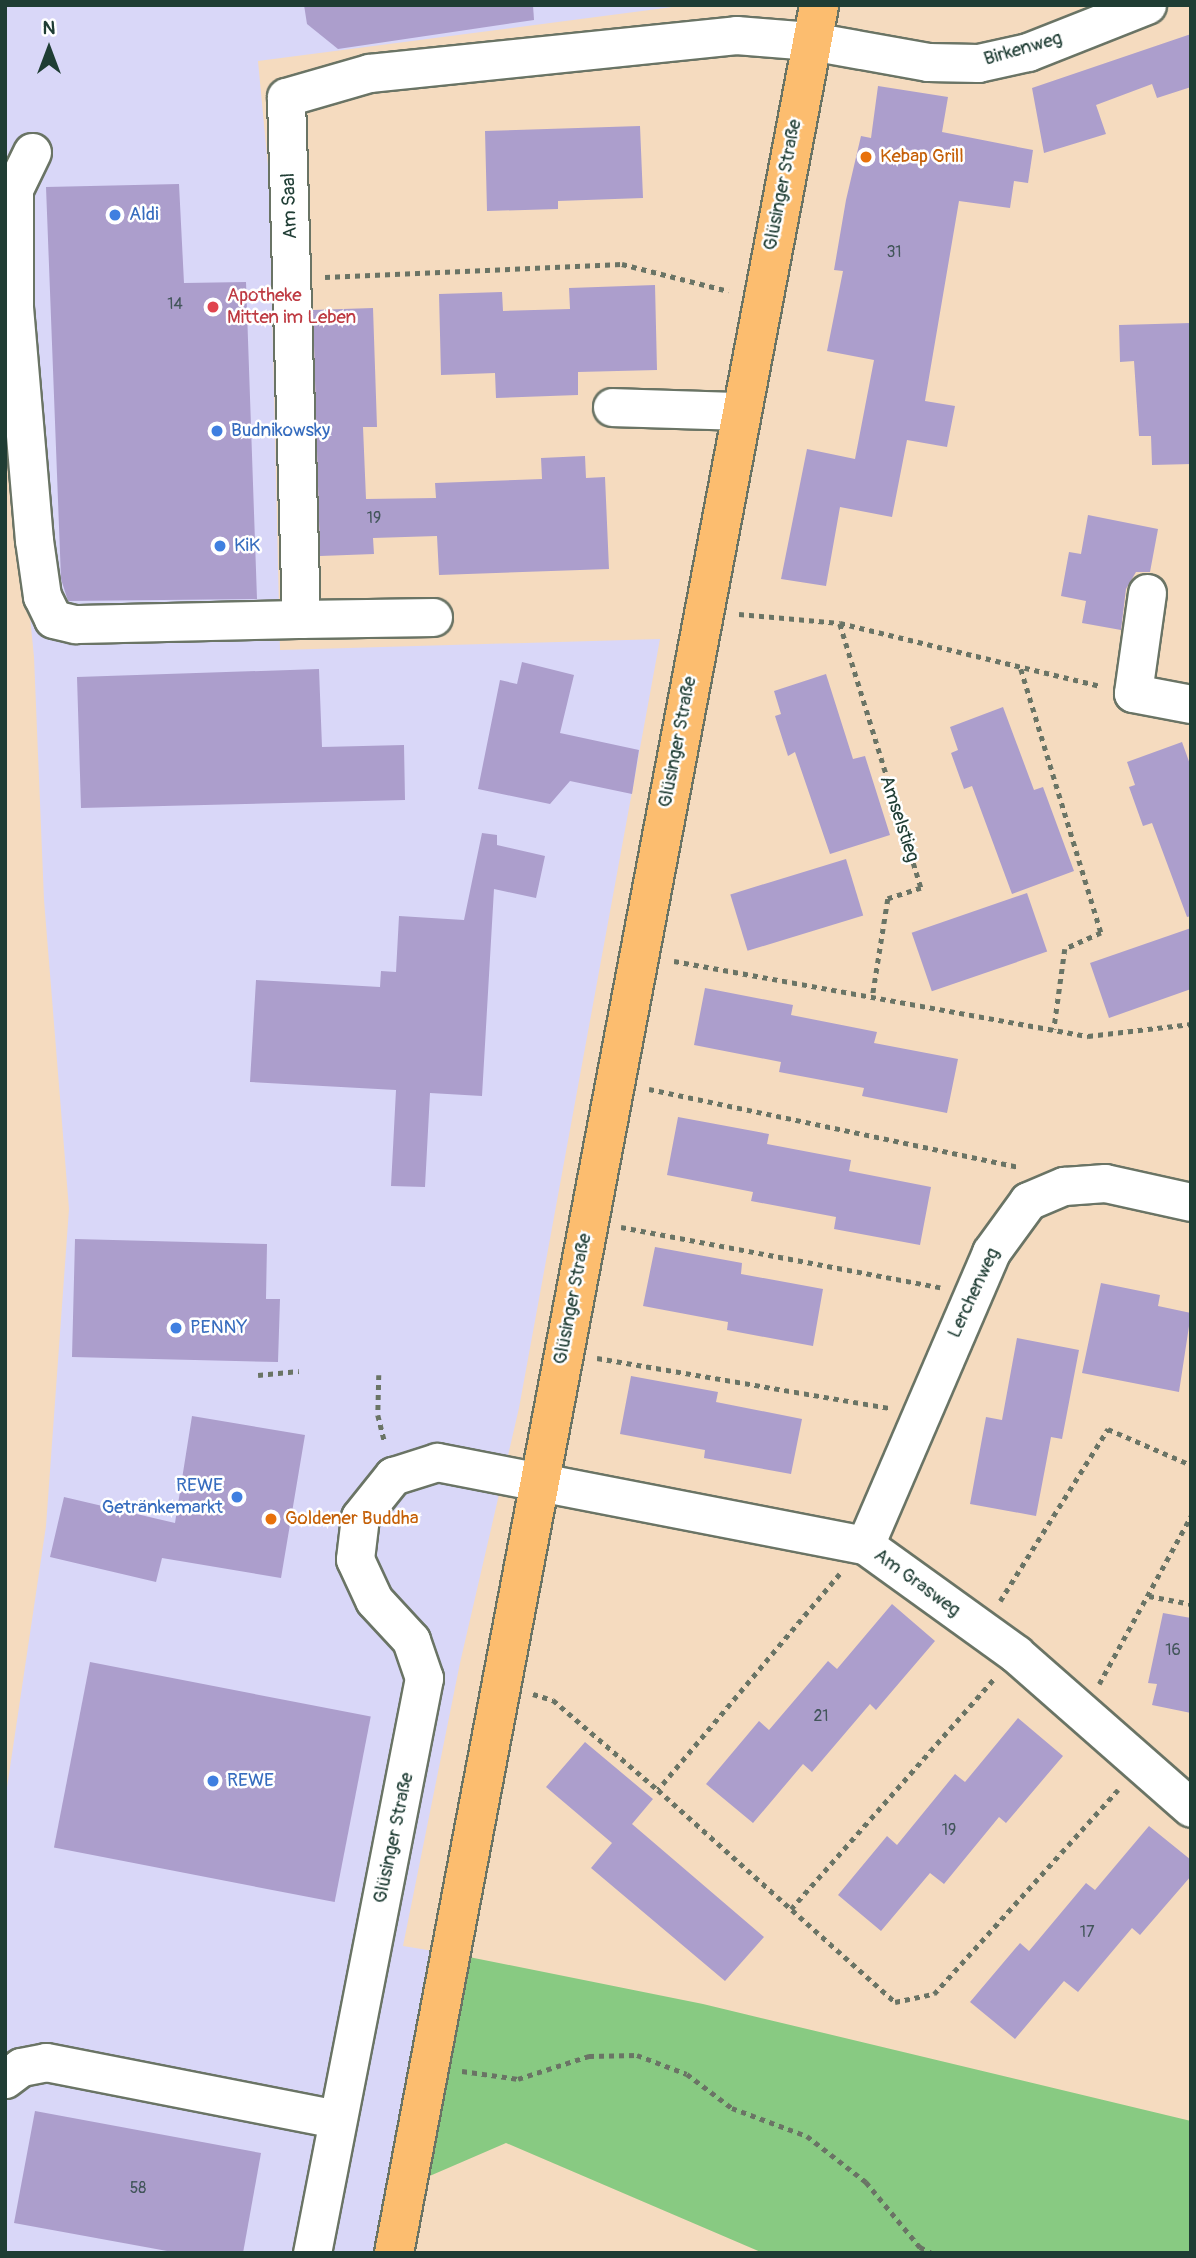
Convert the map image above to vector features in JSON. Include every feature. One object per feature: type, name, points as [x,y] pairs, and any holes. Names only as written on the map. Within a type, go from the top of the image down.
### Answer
[{"type":"main road","name":"Glüsinger Straße","points":[[394,2253],[815,23]]},
{"type":"street","name":"Birkenweg","points":[[815,23],[928,62],[978,63],[1028,52],[1147,5]]},
{"type":"street","name":"Am Saal","points":[[301,619],[286,97],[369,73],[736,35],[815,23]]},
{"type":"street","points":[[32,152],[14,190],[14,307],[23,436],[42,596],[53,618],[75,624],[433,617]]},
{"type":"street","points":[[612,407],[741,411]]},
{"type":"street","points":[[1147,593],[1133,693],[1191,704]]},
{"type":"street","name":"Lerchenweg","points":[[865,1545],[971,1293],[991,1252],[1028,1200],[1064,1186],[1105,1183],[1191,1202]]},
{"type":"street","points":[[393,1476],[438,1462],[540,1479]]},
{"type":"street","name":"Glüsinger Straße","points":[[312,2253],[424,1678],[411,1640],[374,1600],[355,1559],[360,1517],[393,1476]]},
{"type":"street","name":"Am Grasweg","points":[[540,1479],[865,1545],[1016,1654],[1191,1808]]},
{"type":"street","points":[[5,2079],[21,2067],[46,2062],[336,2119]]},
{"type":"path","points":[[293,279],[622,264],[762,300]]},
{"type":"path","points":[[703,611],[840,623],[1133,693]]},
{"type":"path","name":"Amselstieg","points":[[840,623],[921,888],[888,899],[873,995]]},
{"type":"path","points":[[1020,668],[1101,933],[1065,949],[1054,1029]]},
{"type":"path","points":[[638,955],[873,995],[1088,1036],[1191,1024]]},
{"type":"path","points":[[614,1082],[1031,1170],[1064,1186]]},
{"type":"path","points":[[588,1220],[971,1293]]},
{"type":"path","points":[[562,1352],[920,1414]]},
{"type":"path","points":[[258,1375],[299,1371]]},
{"type":"path","points":[[379,1375],[378,1415],[393,1476]]},
{"type":"path","points":[[981,1630],[1108,1429],[1191,1465]]},
{"type":"path","points":[[1082,1712],[1149,1596],[1191,1516]]},
{"type":"path","points":[[658,1790],[865,1545]]},
{"type":"path","points":[[1149,1596],[1191,1604]]},
{"type":"path","points":[[791,1909],[1016,1654]]},
{"type":"path","points":[[501,1686],[553,1700],[895,2002],[934,1994],[1142,1763]]},
{"type":"path","points":[[429,2066],[517,2079],[589,2056],[637,2055],[688,2074],[732,2108],[807,2136],[866,2182],[920,2247],[932,2253]]},
{"type":"shaded area","points":[[5,5],[688,5],[258,61],[269,177],[280,650],[660,639],[519,1408],[460,1663],[403,1946],[464,1956],[411,2253],[5,2253],[5,1801],[46,1526],[69,1209],[44,900],[34,657],[5,363]]},
{"type":"green space","points":[[464,1956],[703,2004],[1191,2121],[1191,2253],[763,2253],[506,2143],[425,2178]]},
{"type":"building","points":[[304,5],[533,5],[534,20],[338,49],[307,24]]},
{"type":"building","points":[[1191,34],[1191,87],[1157,98],[1152,84],[1096,105],[1106,134],[1044,153],[1032,88]]},
{"type":"building","points":[[878,86],[948,97],[942,132],[1033,150],[1028,183],[1014,181],[1010,208],[959,201],[925,401],[955,406],[947,447],[907,440],[892,517],[840,507],[826,586],[781,579],[807,449],[855,459],[874,360],[827,351],[843,271],[834,270],[846,200],[861,136],[871,138]]},
{"type":"building","points":[[640,126],[643,198],[558,201],[558,209],[487,211],[485,131]]},
{"type":"building","points":[[179,184],[184,283],[246,282],[257,599],[68,601],[61,579],[46,187]]},
{"type":"building","points":[[655,285],[657,370],[578,372],[578,395],[496,398],[495,373],[441,375],[439,294],[502,292],[503,311],[570,309],[569,288]]},
{"type":"building","points":[[373,308],[377,427],[363,427],[366,499],[436,498],[435,483],[542,479],[541,458],[585,456],[586,478],[605,477],[609,569],[439,575],[437,536],[373,538],[374,554],[320,556],[313,310]]},
{"type":"building","points":[[1191,323],[1191,464],[1152,465],[1151,436],[1139,436],[1134,361],[1120,362],[1119,325]]},
{"type":"building","points":[[1088,515],[1158,529],[1150,572],[1136,572],[1126,589],[1121,630],[1082,623],[1086,601],[1061,596],[1069,552],[1081,554]]},
{"type":"building","points":[[522,662],[574,675],[560,733],[639,750],[632,794],[570,781],[550,804],[478,789],[500,680],[517,684]]},
{"type":"building","points":[[319,669],[322,747],[404,745],[405,800],[81,808],[77,677]]},
{"type":"building","points":[[826,674],[853,759],[865,756],[890,835],[830,854],[795,752],[788,756],[775,716],[781,714],[774,691]]},
{"type":"building","points":[[1003,707],[1034,790],[1043,787],[1074,871],[1012,894],[972,786],[964,789],[951,753],[958,750],[950,727]]},
{"type":"building","points":[[1182,742],[1191,767],[1191,916],[1187,917],[1152,823],[1143,826],[1129,787],[1135,785],[1127,762]]},
{"type":"building","points":[[482,833],[497,835],[497,845],[545,856],[536,898],[494,889],[482,1096],[430,1093],[425,1187],[391,1186],[396,1090],[250,1082],[256,980],[380,987],[381,971],[396,972],[399,916],[464,920]]},
{"type":"building","points":[[846,859],[863,915],[748,951],[730,894]]},
{"type":"building","points":[[1027,893],[1047,952],[932,991],[912,933]]},
{"type":"building","points":[[1191,928],[1191,989],[1109,1018],[1090,963]]},
{"type":"building","points":[[705,988],[793,1005],[791,1015],[877,1032],[874,1043],[958,1059],[947,1113],[862,1096],[864,1088],[779,1072],[781,1062],[694,1045]]},
{"type":"building","points":[[678,1117],[769,1134],[767,1144],[851,1160],[849,1171],[931,1187],[920,1245],[834,1229],[836,1217],[751,1201],[753,1192],[667,1175]]},
{"type":"building","name":"PENNY","points":[[75,1239],[267,1244],[266,1299],[280,1299],[278,1362],[72,1357]]},
{"type":"building","points":[[655,1247],[742,1263],[741,1274],[823,1289],[813,1346],[727,1330],[728,1322],[643,1306]]},
{"type":"building","points":[[1101,1283],[1160,1295],[1158,1306],[1191,1313],[1179,1392],[1082,1373]]},
{"type":"building","points":[[1017,1338],[1079,1350],[1062,1439],[1051,1437],[1036,1516],[970,1504],[986,1417],[1002,1420]]},
{"type":"building","points":[[631,1376],[718,1392],[716,1402],[802,1419],[791,1474],[704,1458],[705,1450],[620,1434]]},
{"type":"building","name":"REWE Getränkemarkt","points":[[192,1416],[305,1435],[281,1578],[162,1558],[156,1582],[50,1557],[64,1497],[175,1523]]},
{"type":"building","points":[[892,1604],[935,1641],[876,1710],[870,1704],[812,1772],[803,1764],[753,1823],[706,1784],[759,1721],[769,1730],[828,1661],[837,1669]]},
{"type":"building","points":[[1163,1613],[1191,1618],[1191,1713],[1152,1705],[1157,1684],[1148,1683]]},
{"type":"building","name":"REWE","points":[[90,1662],[371,1717],[335,1902],[54,1848]]},
{"type":"building","points":[[1018,1718],[1063,1756],[1006,1823],[999,1817],[944,1884],[930,1873],[881,1931],[838,1895],[887,1836],[897,1845],[955,1774],[965,1782]]},
{"type":"building","points":[[585,1742],[653,1799],[632,1824],[764,1937],[725,1981],[591,1868],[612,1843],[546,1787]]},
{"type":"building","points":[[1149,1826],[1191,1860],[1191,1876],[1140,1935],[1132,1928],[1078,1992],[1064,1981],[1015,2039],[970,2002],[1020,1943],[1029,1951],[1086,1883],[1095,1890]]},
{"type":"building","points":[[35,2111],[261,2153],[243,2253],[178,2253],[14,2223]]},
{"type":"place","name":"Kebap Grill","points":[[866,157]]},
{"type":"place","name":"Aldi","points":[[115,215]]},
{"type":"place","name":"Apotheke Mitten im Leben","points":[[213,307]]},
{"type":"place","name":"Budnikowsky","points":[[217,431]]},
{"type":"place","name":"KiK","points":[[220,546]]},
{"type":"place","name":"PENNY","points":[[176,1328]]},
{"type":"place","name":"REWE Getränkemarkt","points":[[237,1497]]},
{"type":"place","name":"Goldener Buddha","points":[[271,1519]]},
{"type":"place","name":"REWE","points":[[213,1781]]}]
